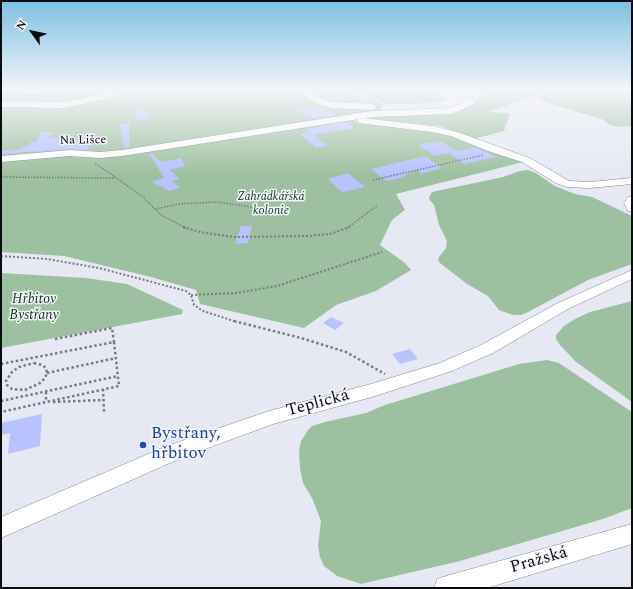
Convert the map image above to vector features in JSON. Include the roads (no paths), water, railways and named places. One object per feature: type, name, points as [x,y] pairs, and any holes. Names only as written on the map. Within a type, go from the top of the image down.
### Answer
[{"type":"street","name":"Na Lišce","points":[[1,159],[70,153],[100,155],[141,150],[160,154],[168,150],[166,146],[340,118]]},
{"type":"street","points":[[347,118],[443,131],[499,152],[526,160],[567,184],[590,185],[632,181]]},
{"type":"street","points":[[632,200],[630,203],[632,208]]},
{"type":"street","name":"Teplická","points":[[1,528],[174,452],[269,418],[446,367],[487,350],[563,306],[632,274]]},
{"type":"street","name":"Pražská","points":[[446,588],[632,534]]},
{"type":"place","name":"Bystřany, hřbitov","points":[[143,445]]},
{"type":"park label","name":"Zahrádkářská kolonie","points":[[271,205]]},
{"type":"park label","name":"Hřbitov Bystřany","points":[[34,308]]}]
